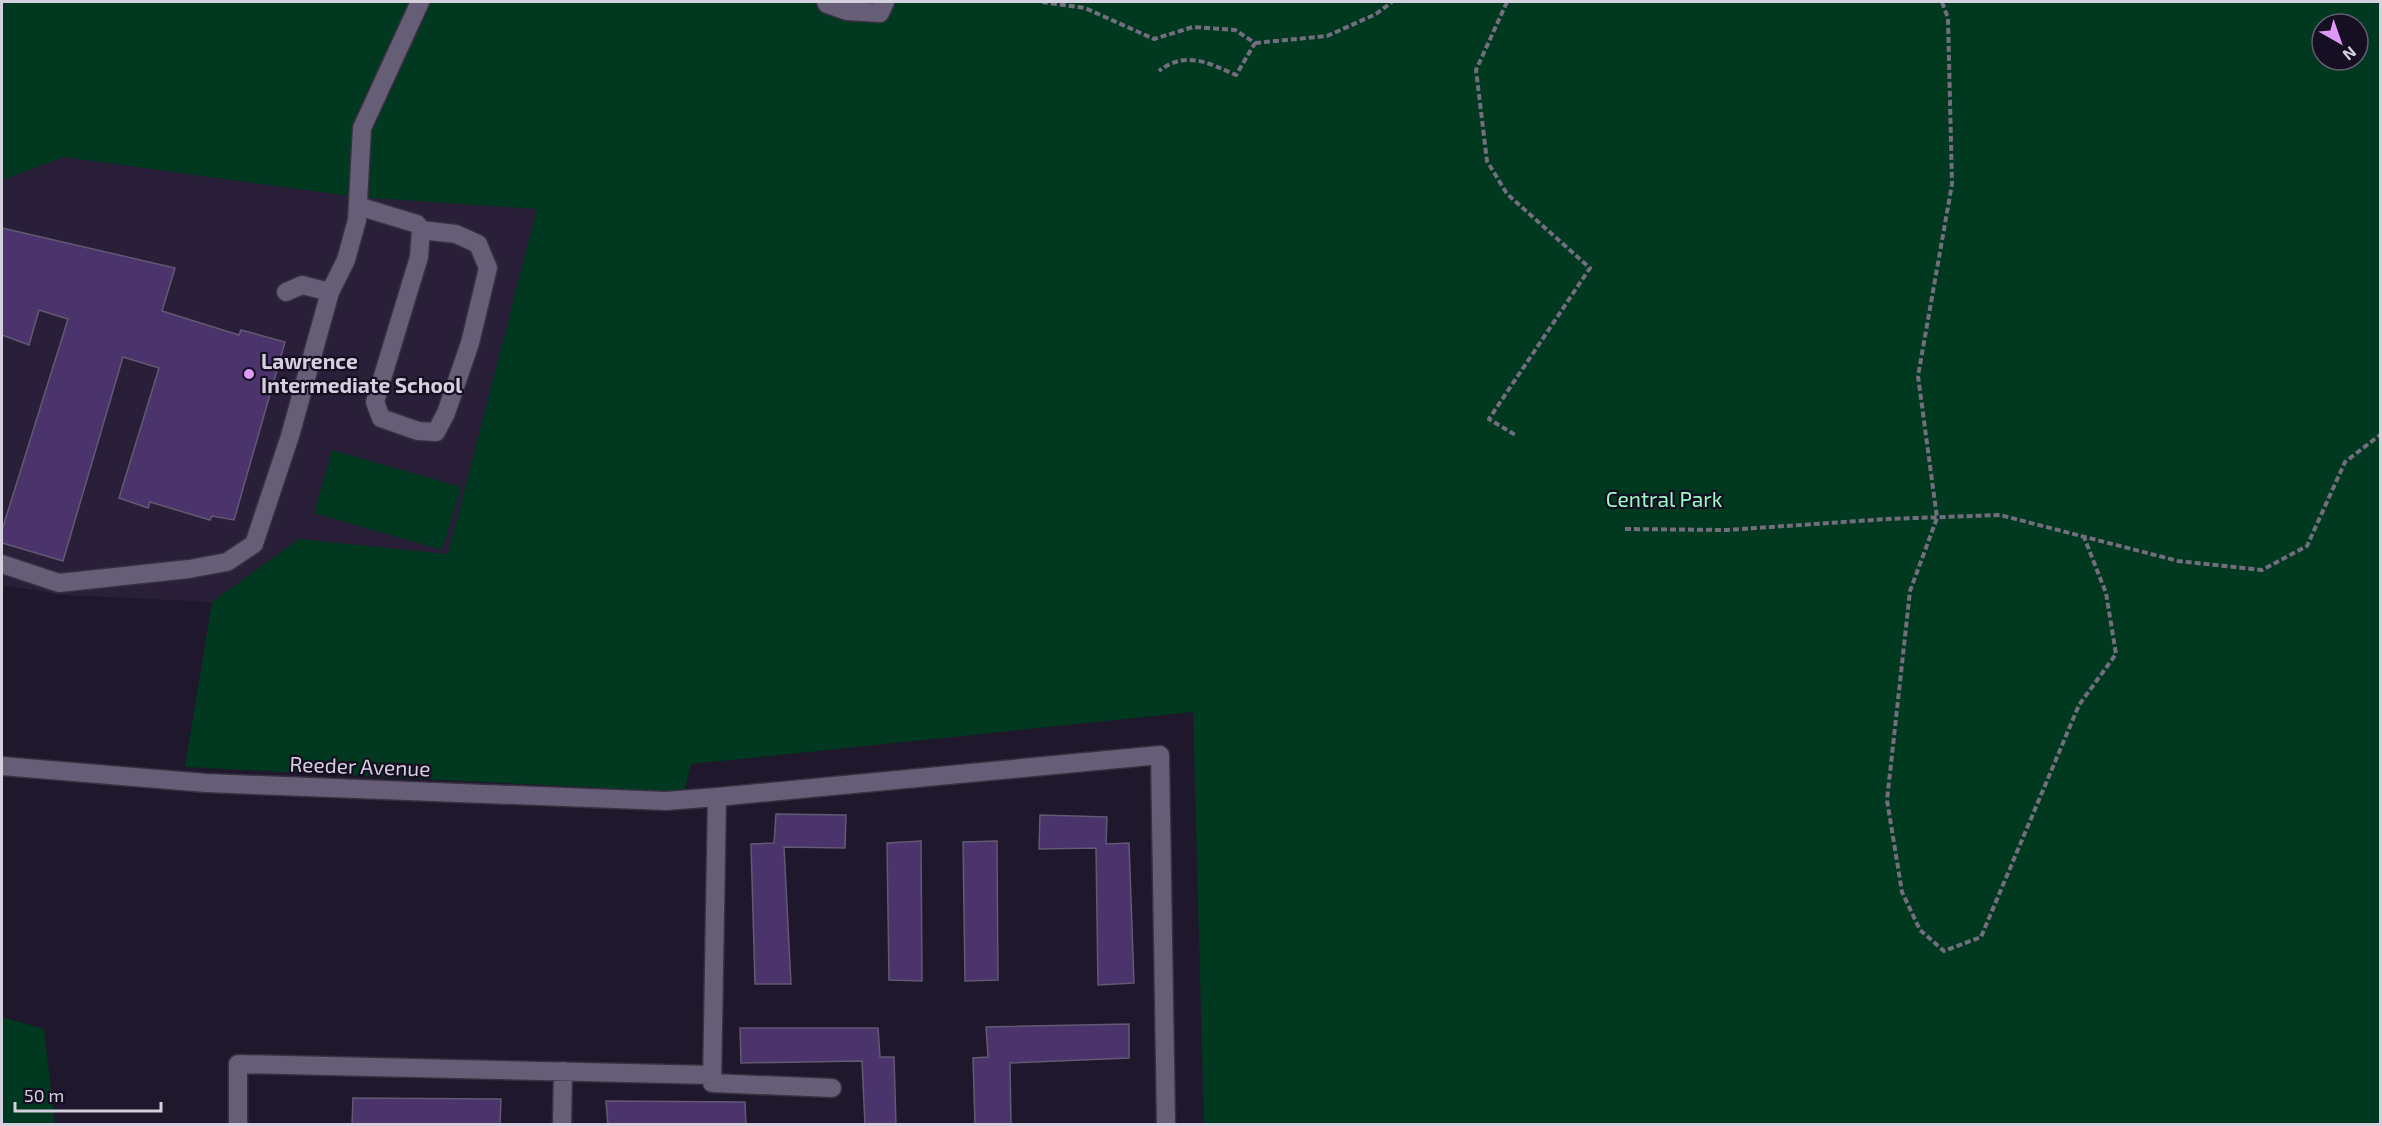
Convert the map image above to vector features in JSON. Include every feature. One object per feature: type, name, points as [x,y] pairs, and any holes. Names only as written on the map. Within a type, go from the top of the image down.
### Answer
[{"type":"street","points":[[2,564],[59,583],[189,569],[227,562],[254,544],[290,436],[330,292],[346,260],[357,220],[362,128],[420,2]]},
{"type":"street","points":[[826,2],[847,11],[880,13],[885,2]]},
{"type":"street","points":[[358,206],[417,224],[420,230],[419,257],[375,402],[381,417],[418,431],[436,432],[446,413],[470,343],[488,268],[478,244],[456,234],[420,230]]},
{"type":"street","points":[[286,292],[302,285],[330,292]]},
{"type":"street","name":"Reeder Avenue","points":[[2,766],[206,783],[666,801],[1160,755],[1166,1125]]},
{"type":"street","points":[[717,797],[712,1083],[832,1088]]},
{"type":"street","points":[[238,1125],[238,1064],[712,1075]]},
{"type":"street","points":[[562,1071],[562,1125]]},
{"type":"path","points":[[1042,2],[1085,8],[1154,39],[1193,27],[1235,30],[1255,43],[1328,36],[1376,14],[1392,2]]},
{"type":"path","points":[[1507,2],[1476,70],[1486,161],[1507,194],[1590,268],[1489,419],[1517,436]]},
{"type":"path","points":[[1942,2],[1948,18],[1952,184],[1918,376],[1937,518],[1910,591],[1887,800],[1902,892],[1920,930],[1944,951],[1981,937],[2079,705],[2116,654],[2106,592],[2084,537]]},
{"type":"path","points":[[1158,71],[1172,61],[1203,61],[1236,75],[1255,43]]},
{"type":"path","points":[[1625,529],[1727,530],[2000,515],[2178,561],[2262,570],[2307,546],[2345,462],[2380,435]]},
{"type":"shaded area","name":"Lawrence Intermediate School","points":[[64,157],[537,209],[451,558],[299,539],[212,602],[63,595],[2,585],[2,180]]},
{"type":"green space","name":"Central Park","points":[[2,2],[2380,2],[2380,1124],[1204,1124],[1193,712],[691,764],[684,792],[185,767],[212,602],[299,539],[448,554],[537,209],[357,197],[64,157],[2,180]]},
{"type":"green space","points":[[332,450],[461,487],[442,550],[314,513]]},
{"type":"green space","points":[[2,1017],[44,1029],[55,1124],[2,1124]]},
{"type":"building","name":"Lawrence Intermediate School","points":[[2,228],[175,268],[162,311],[239,335],[241,330],[285,342],[234,520],[212,516],[210,520],[150,502],[148,508],[119,498],[159,368],[123,357],[63,561],[2,543],[2,530],[68,319],[39,310],[29,345],[2,335]]},
{"type":"building","points":[[776,814],[846,815],[845,848],[784,847],[791,984],[755,984],[751,844],[774,843]]},
{"type":"building","points":[[1040,815],[1107,817],[1106,844],[1129,843],[1134,983],[1098,985],[1096,848],[1039,849]]},
{"type":"building","points":[[921,841],[922,981],[889,980],[887,843]]},
{"type":"building","points":[[997,841],[998,980],[965,981],[963,842]]},
{"type":"building","points":[[1129,1024],[1129,1058],[1010,1063],[1011,1125],[975,1125],[973,1058],[988,1057],[986,1027]]},
{"type":"building","points":[[740,1028],[878,1028],[880,1057],[894,1057],[896,1125],[865,1125],[862,1061],[741,1063]]},
{"type":"building","points":[[353,1098],[501,1099],[500,1125],[352,1125]]},
{"type":"building","points":[[606,1101],[745,1102],[746,1125],[608,1125]]},
{"type":"place","name":"Lawrence Intermediate School","points":[[249,374]]}]
